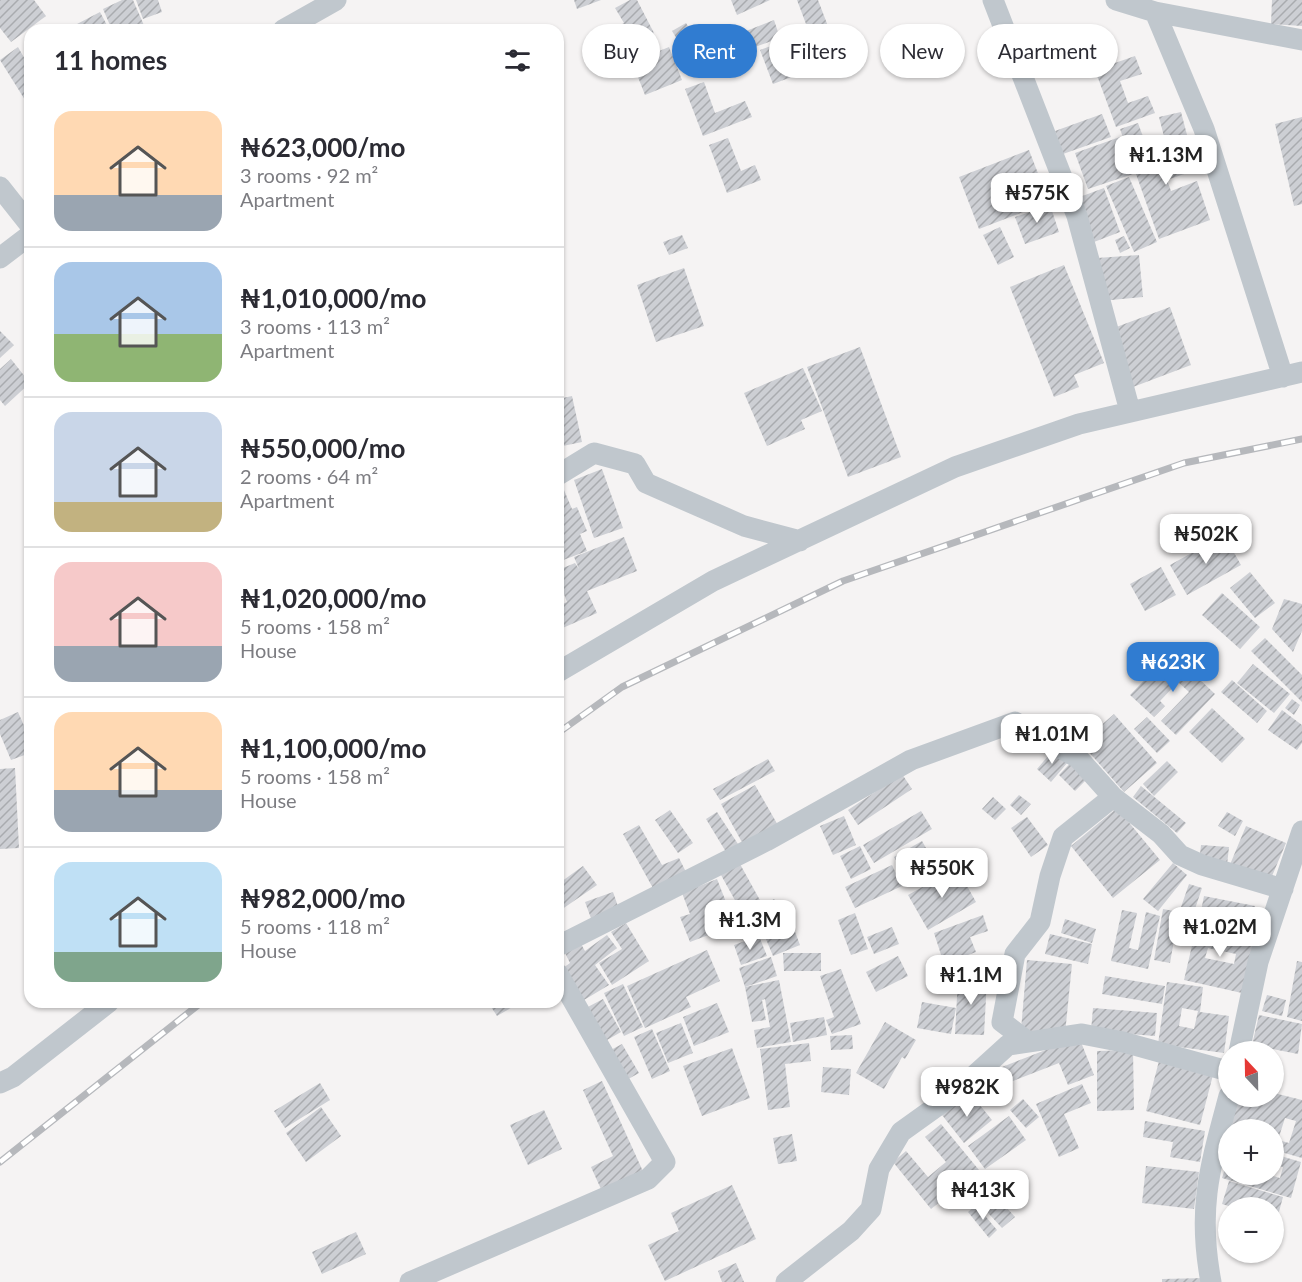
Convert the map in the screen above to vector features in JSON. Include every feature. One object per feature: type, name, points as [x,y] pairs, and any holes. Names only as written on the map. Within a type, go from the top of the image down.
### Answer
[{"type":"street","points":[[993,0],[1077,216],[1130,411]]},
{"type":"street","points":[[1116,0],[1155,12],[1302,40]]},
{"type":"street","points":[[292,24],[327,2]]},
{"type":"street","points":[[564,668],[713,581],[956,467],[1079,424],[1293,374],[1267,332],[1204,129],[1155,12]]},
{"type":"street","points":[[0,187],[24,217]]},
{"type":"street","points":[[0,258],[24,240]]},
{"type":"street","points":[[564,471],[594,453],[635,464],[646,483],[744,526],[800,541]]},
{"type":"street","points":[[564,943],[766,841],[911,760],[1015,722],[1078,758],[1113,797],[1161,834],[1180,855],[1202,865],[1282,889]]},
{"type":"street","points":[[1027,1041],[1002,1022],[1016,954],[1040,922],[1050,876],[1063,837],[1113,797]]},
{"type":"street","points":[[1241,1041],[1258,962],[1302,831]]},
{"type":"street","points":[[410,1282],[648,1179],[665,1162],[564,985]]},
{"type":"street","points":[[0,1083],[13,1077],[101,1008]]},
{"type":"street","points":[[786,1282],[851,1231],[871,1209],[879,1169],[901,1132],[954,1094],[1008,1045],[1082,1034],[1123,1042],[1218,1068]]},
{"type":"street","points":[[1212,1282],[1206,1253],[1204,1206],[1210,1166],[1226,1107]]},
{"type":"building","points":[[0,0],[34,0],[46,16],[35,24],[24,24],[24,32],[11,42],[0,28]]},
{"type":"building","points":[[122,0],[133,0],[143,24],[109,24],[103,9]]},
{"type":"building","points":[[136,0],[158,0],[162,12],[143,19]]},
{"type":"building","points":[[574,0],[601,0],[577,9]]},
{"type":"building","points":[[630,0],[637,0],[649,24],[622,24],[624,23],[615,8]]},
{"type":"building","points":[[731,0],[770,0],[737,15]]},
{"type":"building","points":[[797,0],[818,0],[827,24],[806,24]]},
{"type":"building","points":[[1272,0],[1302,0],[1302,26],[1271,24]]},
{"type":"building","points":[[100,12],[106,24],[77,24]]},
{"type":"building","points":[[774,20],[775,24],[769,24],[769,42],[757,46],[757,27]]},
{"type":"building","points":[[18,47],[24,58],[24,98],[0,60]]},
{"type":"building","points":[[669,47],[672,55],[672,78],[681,78],[682,80],[645,95],[638,78],[660,78],[660,51]]},
{"type":"building","points":[[769,47],[769,74],[760,50]]},
{"type":"building","points":[[1135,56],[1142,74],[1120,81],[1128,103],[1148,96],[1155,113],[1116,127],[1098,78],[1118,78],[1118,62]]},
{"type":"building","points":[[771,78],[789,78],[773,84]]},
{"type":"building","points":[[704,82],[715,113],[745,101],[752,117],[703,136],[685,89]]},
{"type":"building","points":[[1181,112],[1191,150],[1169,156],[1159,117]]},
{"type":"building","points":[[1102,114],[1111,137],[1063,154],[1055,131]]},
{"type":"building","points":[[1302,117],[1302,204],[1294,206],[1275,124]]},
{"type":"building","points":[[1138,123],[1153,164],[1194,149],[1201,168],[1167,180],[1171,191],[1197,181],[1210,220],[1159,239],[1120,129]]},
{"type":"building","points":[[1120,137],[1133,174],[1088,189],[1075,153]]},
{"type":"building","points":[[728,138],[741,171],[755,165],[761,180],[727,193],[709,145]]},
{"type":"building","points":[[1029,150],[1049,202],[979,229],[959,177]]},
{"type":"building","points":[[1129,177],[1157,242],[1134,252],[1106,186]]},
{"type":"building","points":[[1104,188],[1120,232],[1094,242],[1077,198]]},
{"type":"building","points":[[1050,205],[1059,232],[1025,244],[1015,217]]},
{"type":"building","points":[[1000,227],[1014,257],[998,265],[983,235]]},
{"type":"building","points":[[682,235],[688,248],[669,255],[663,242]]},
{"type":"building","points":[[1124,236],[1130,248],[1120,253],[1115,240]]},
{"type":"building","points":[[1139,255],[1143,297],[1101,301],[1097,258]]},
{"type":"building","points":[[1064,265],[1104,363],[1074,375],[1079,387],[1054,397],[1010,287]]},
{"type":"building","points":[[684,268],[704,326],[656,342],[637,285]]},
{"type":"building","points":[[1170,307],[1191,365],[1133,387],[1111,329]]},
{"type":"building","points":[[0,331],[14,345],[0,358]]},
{"type":"building","points":[[860,347],[901,457],[848,477],[807,367]]},
{"type":"building","points":[[11,359],[24,375],[24,389],[5,406],[0,400],[0,369]]},
{"type":"building","points":[[803,368],[822,411],[801,420],[805,429],[767,446],[744,393]]},
{"type":"building","points":[[572,396],[582,442],[564,446],[564,398]]},
{"type":"building","points":[[602,469],[623,528],[594,538],[574,480]]},
{"type":"building","points":[[564,490],[572,509],[577,507],[587,531],[580,534],[587,551],[564,560]]},
{"type":"building","points":[[1224,535],[1241,565],[1187,595],[1170,565]]},
{"type":"building","points":[[624,537],[637,571],[587,591],[597,613],[564,627],[564,603],[567,602],[564,594],[564,568],[575,563],[579,569],[574,557]]},
{"type":"building","points":[[1161,567],[1176,595],[1145,611],[1130,584]]},
{"type":"building","points":[[1250,572],[1275,603],[1255,618],[1230,588]]},
{"type":"building","points":[[1222,593],[1260,627],[1240,649],[1202,615]]},
{"type":"building","points":[[1284,599],[1302,604],[1302,631],[1293,652],[1272,629]]},
{"type":"building","points":[[1265,638],[1302,675],[1302,702],[1251,651]]},
{"type":"building","points":[[1171,652],[1215,694],[1176,735],[1161,721],[1189,692],[1178,682],[1160,701],[1165,706],[1154,717],[1130,695]]},
{"type":"building","points":[[1253,664],[1290,694],[1274,713],[1237,683]]},
{"type":"building","points":[[1232,680],[1267,711],[1257,723],[1221,692]]},
{"type":"building","points":[[1292,699],[1300,705],[1294,715],[1285,708]]},
{"type":"building","points":[[1212,708],[1245,739],[1222,763],[1189,732]]},
{"type":"building","points":[[1282,710],[1302,725],[1302,743],[1297,750],[1268,730]]},
{"type":"building","points":[[18,712],[24,726],[24,755],[11,760],[0,734],[0,720]]},
{"type":"building","points":[[1114,714],[1157,763],[1124,792],[1081,743]]},
{"type":"building","points":[[1147,717],[1170,741],[1157,753],[1134,729]]},
{"type":"building","points":[[1054,749],[1068,762],[1051,782],[1037,769]]},
{"type":"building","points":[[768,759],[775,771],[720,800],[713,789]]},
{"type":"building","points":[[1073,760],[1090,776],[1075,791],[1059,775]]},
{"type":"building","points":[[1167,761],[1178,772],[1154,796],[1143,784]]},
{"type":"building","points":[[15,768],[19,848],[0,849],[0,769]]},
{"type":"building","points":[[902,774],[912,789],[858,825],[848,810]]},
{"type":"building","points":[[755,785],[779,827],[744,846],[721,804]]},
{"type":"building","points":[[1141,786],[1186,823],[1177,833],[1133,797]]},
{"type":"building","points":[[1019,795],[1031,804],[1021,815],[1010,805]]},
{"type":"building","points":[[993,797],[1006,809],[995,820],[982,809]]},
{"type":"building","points":[[1117,808],[1160,860],[1113,898],[1071,846]]},
{"type":"building","points":[[670,810],[693,843],[678,853],[655,820]]},
{"type":"building","points":[[921,811],[932,829],[874,863],[863,845]]},
{"type":"building","points":[[717,812],[738,844],[726,852],[706,819]]},
{"type":"building","points":[[1227,812],[1243,821],[1235,836],[1218,826]]},
{"type":"building","points":[[844,816],[856,845],[833,855],[820,826]]},
{"type":"building","points":[[1027,817],[1048,845],[1031,857],[1011,828]]},
{"type":"building","points":[[639,825],[662,865],[679,858],[686,872],[654,890],[623,834]]},
{"type":"building","points":[[1246,826],[1286,843],[1269,883],[1229,867]]},
{"type":"building","points":[[922,841],[934,862],[906,878],[894,857]]},
{"type":"building","points":[[1201,845],[1229,847],[1227,865],[1199,863]]},
{"type":"building","points":[[860,846],[871,869],[851,879],[840,856]]},
{"type":"building","points":[[1173,863],[1187,875],[1158,911],[1143,899]]},
{"type":"building","points":[[740,864],[761,902],[742,913],[721,875]]},
{"type":"building","points":[[892,865],[902,886],[855,908],[845,887]]},
{"type":"building","points":[[583,866],[597,885],[564,908],[564,880]]},
{"type":"building","points":[[957,868],[976,902],[928,930],[908,895]]},
{"type":"building","points":[[717,879],[735,925],[690,942],[680,917],[690,914],[682,893]]},
{"type":"building","points":[[1189,884],[1202,888],[1194,912],[1181,907]]},
{"type":"building","points":[[613,892],[620,912],[592,921],[585,902]]},
{"type":"building","points":[[1204,896],[1255,906],[1251,926],[1200,916]]},
{"type":"building","points":[[774,899],[783,914],[759,927],[751,912]]},
{"type":"building","points":[[1163,909],[1179,912],[1170,963],[1154,960]]},
{"type":"building","points":[[1122,910],[1137,913],[1129,948],[1138,950],[1146,912],[1160,916],[1148,969],[1111,961]]},
{"type":"building","points":[[855,913],[868,949],[851,955],[838,920]]},
{"type":"building","points":[[983,915],[988,931],[970,937],[976,952],[944,964],[934,933]]},
{"type":"building","points":[[789,916],[800,945],[773,956],[761,927]]},
{"type":"building","points":[[1065,919],[1096,929],[1092,943],[1061,933]]},
{"type":"building","points":[[626,923],[649,961],[612,985],[599,963],[622,949],[611,932]]},
{"type":"building","points":[[1197,924],[1255,936],[1242,993],[1184,980]],"holes":[[[1208,948],[1236,954],[1234,964],[1205,958]]]},
{"type":"building","points":[[892,927],[899,944],[874,954],[867,937]]},
{"type":"building","points":[[1050,934],[1092,944],[1088,964],[1045,954]]},
{"type":"building","points":[[607,935],[617,948],[595,965],[609,985],[579,1003],[564,970],[564,967],[570,963],[565,953],[581,944],[585,951]]},
{"type":"building","points":[[759,936],[767,956],[741,965],[734,945]]},
{"type":"building","points":[[707,950],[720,981],[686,997],[691,1007],[645,1028],[627,986]]},
{"type":"building","points":[[783,953],[821,953],[821,971],[784,971]]},
{"type":"building","points":[[898,956],[908,976],[876,992],[866,972]]},
{"type":"building","points":[[771,957],[777,976],[745,987],[739,968]]},
{"type":"building","points":[[1027,960],[1072,964],[1065,1034],[1021,1030]]},
{"type":"building","points":[[1297,961],[1302,962],[1302,1021],[1287,1017]]},
{"type":"building","points":[[841,969],[861,1024],[832,1034],[826,1020],[834,1017],[820,976]]},
{"type":"building","points":[[1105,976],[1165,986],[1162,1004],[1102,994]]},
{"type":"building","points":[[958,978],[987,979],[984,1035],[955,1034]]},
{"type":"building","points":[[779,980],[791,1042],[757,1048],[754,1030],[770,1027],[765,999],[762,1000],[766,1020],[752,1022],[745,987]]},
{"type":"building","points":[[1167,982],[1203,987],[1200,1012],[1229,1016],[1226,1041],[1218,1041],[1218,1052],[1158,1044]],"holes":[[[1182,1008],[1198,1011],[1194,1029],[1179,1026]]]},
{"type":"building","points":[[623,984],[643,1027],[624,1036],[604,993]]},
{"type":"building","points":[[1267,995],[1286,1000],[1282,1016],[1262,1011]]},
{"type":"building","points":[[603,999],[621,1032],[600,1044],[582,1010]]},
{"type":"building","points":[[922,1002],[956,1008],[951,1034],[917,1028]]},
{"type":"building","points":[[717,1003],[729,1032],[694,1046],[683,1017]]},
{"type":"building","points":[[492,1008],[511,1008],[497,1016]]},
{"type":"building","points":[[1093,1008],[1157,1013],[1155,1036],[1091,1031]]},
{"type":"building","points":[[1259,1015],[1302,1024],[1298,1054],[1284,1051],[1284,1041],[1253,1041]]},
{"type":"building","points":[[824,1017],[827,1035],[793,1042],[790,1023]]},
{"type":"building","points":[[885,1022],[916,1040],[905,1059],[902,1057],[884,1089],[856,1073]]},
{"type":"building","points":[[681,1023],[693,1053],[668,1063],[656,1033]]},
{"type":"building","points":[[652,1029],[670,1071],[652,1079],[634,1037]]},
{"type":"building","points":[[852,1035],[853,1049],[831,1050],[830,1036]]},
{"type":"building","points":[[1079,1037],[1094,1075],[1068,1085],[1059,1063],[1008,1083],[1002,1067]]},
{"type":"building","points":[[809,1043],[811,1061],[785,1064],[790,1107],[768,1110],[760,1049]]},
{"type":"building","points":[[622,1044],[639,1073],[623,1082],[607,1052]]},
{"type":"building","points":[[732,1048],[750,1098],[702,1116],[683,1066]]},
{"type":"building","points":[[1133,1050],[1134,1110],[1097,1111],[1097,1051]]},
{"type":"building","points":[[1160,1057],[1214,1071],[1200,1125],[1146,1111]]},
{"type":"building","points":[[823,1067],[851,1069],[849,1095],[821,1092]]},
{"type":"building","points":[[602,1081],[646,1178],[605,1198],[591,1167],[613,1156],[583,1090]]},
{"type":"building","points":[[320,1083],[330,1100],[285,1128],[274,1111]]},
{"type":"building","points":[[1082,1084],[1091,1103],[1064,1114],[1079,1148],[1059,1157],[1036,1104]]},
{"type":"building","points":[[970,1093],[992,1120],[964,1143],[942,1115]]},
{"type":"building","points":[[1284,1096],[1302,1100],[1302,1158],[1284,1153],[1284,1142],[1289,1143],[1296,1121],[1285,1118],[1284,1121],[1284,1119],[1232,1119],[1235,1107],[1284,1107]]},
{"type":"building","points":[[1023,1099],[1039,1117],[1026,1128],[1010,1110]]},
{"type":"building","points":[[321,1107],[341,1136],[306,1162],[286,1133]]},
{"type":"building","points":[[544,1110],[562,1149],[528,1165],[510,1125]]},
{"type":"building","points":[[1009,1116],[1026,1140],[985,1169],[968,1146]]},
{"type":"building","points":[[1145,1121],[1205,1131],[1200,1162],[1170,1157],[1173,1142],[1143,1137]]},
{"type":"building","points":[[941,1124],[979,1170],[931,1209],[893,1162],[906,1151],[928,1177],[946,1162],[925,1137]]},
{"type":"building","points":[[792,1134],[797,1161],[778,1164],[773,1138]]},
{"type":"building","points":[[1284,1157],[1301,1162],[1291,1198],[1246,1185],[1284,1185]]},
{"type":"building","points":[[1146,1166],[1199,1172],[1194,1209],[1142,1203]]},
{"type":"building","points":[[732,1185],[756,1239],[665,1281],[648,1245],[679,1231],[671,1213]]},
{"type":"building","points":[[1228,1185],[1242,1185],[1283,1197],[1224,1197]]},
{"type":"building","points":[[990,1189],[1015,1217],[1002,1228],[977,1201]]},
{"type":"building","points":[[976,1205],[997,1230],[989,1238],[968,1212]]},
{"type":"building","points":[[356,1232],[366,1254],[322,1274],[312,1252]]},
{"type":"building","points":[[736,1263],[744,1282],[722,1282],[718,1271]]},
{"type":"building","points":[[1206,1278],[1206,1282],[1162,1282],[1162,1279]]},
{"type":"railway","points":[[564,729],[622,687],[843,581],[1184,463],[1302,439]]},
{"type":"railway","points":[[0,1162],[194,1008]]}]
